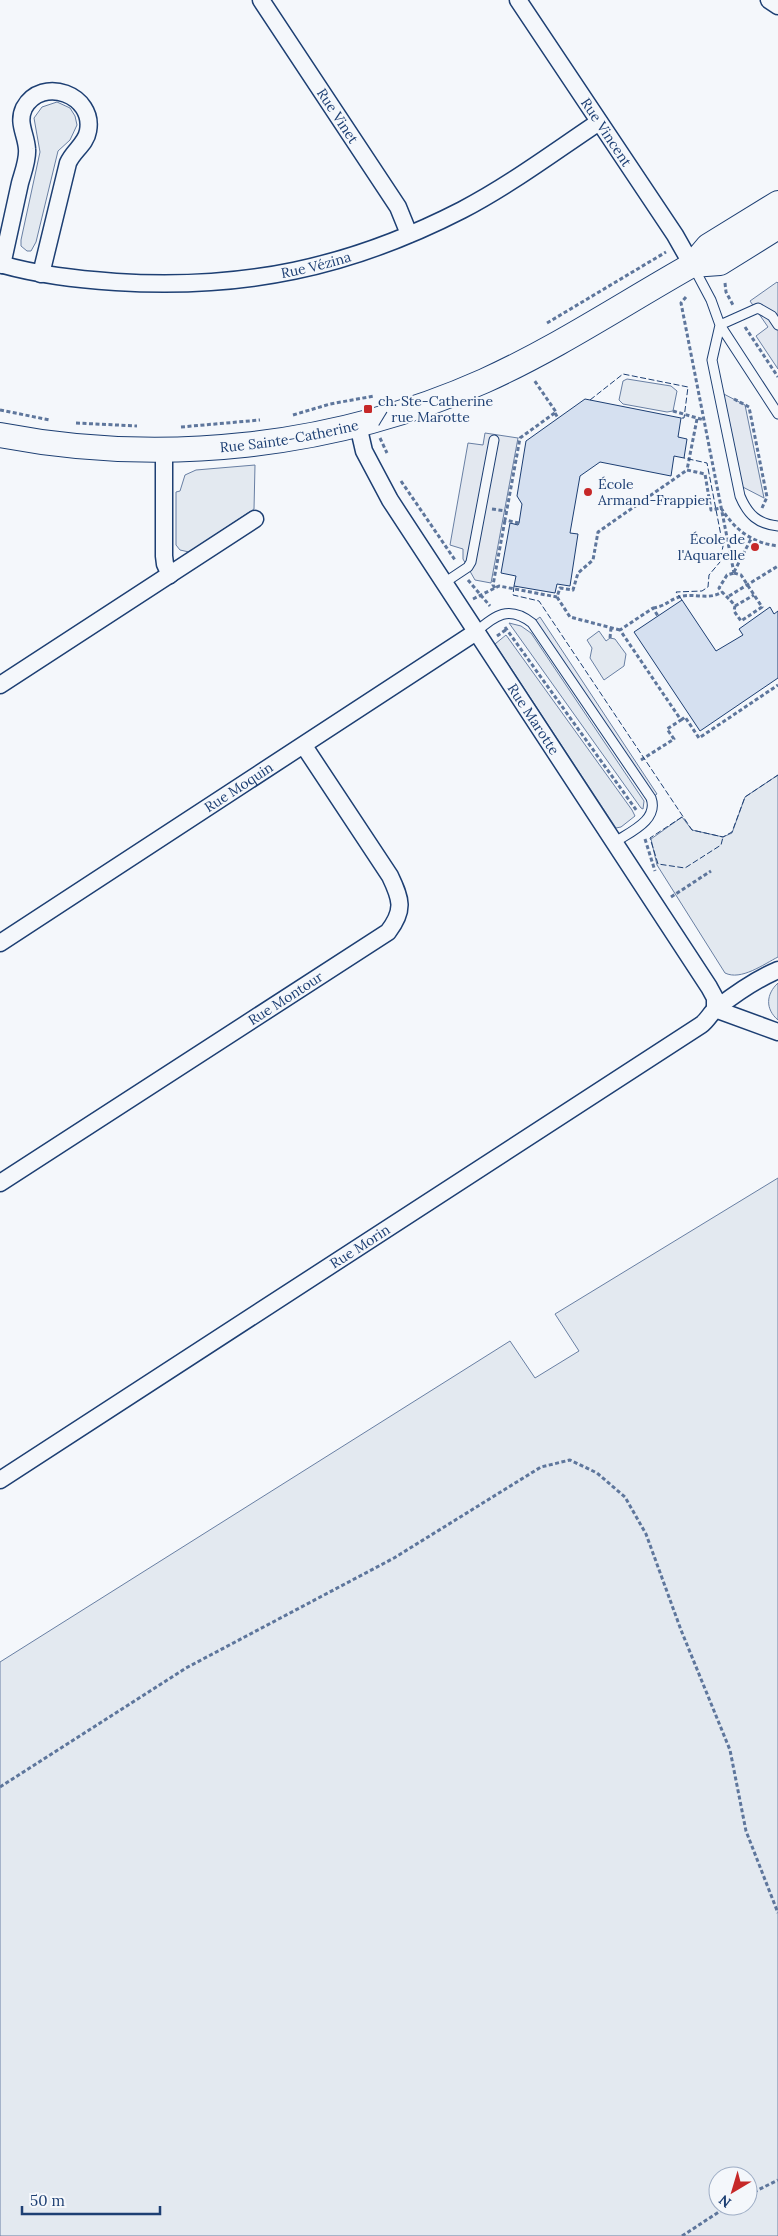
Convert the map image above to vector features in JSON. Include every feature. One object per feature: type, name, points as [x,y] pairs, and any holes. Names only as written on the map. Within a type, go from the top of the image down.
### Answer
[{"type":"street","name":"Rue Vinet","points":[[261,0],[398,207],[409,234]]},
{"type":"street","name":"Rue Vincent","points":[[518,0],[681,244],[692,265]]},
{"type":"street","points":[[769,0],[778,6]]},
{"type":"street","points":[[1,265],[27,154],[21,120],[24,108],[32,99],[40,94],[58,91],[76,98],[88,114],[89,124],[84,142],[68,162],[41,274]]},
{"type":"street","name":"Rue Vézina","points":[[1,265],[68,278],[174,285],[241,280],[312,268],[377,248],[456,213],[491,194],[600,122]]},
{"type":"street","name":"Rue Sainte-Catherine","points":[[0,435],[85,447],[164,450],[256,443],[358,425],[415,407],[484,380],[542,352],[692,265],[708,246],[778,203]]},
{"type":"street","name":"Rue Sainte-Catherine","points":[[692,265],[720,263],[777,229]]},
{"type":"street","name":"Rue Marotte","points":[[358,425],[364,451],[382,487],[709,987],[714,998],[715,1009]]},
{"type":"street","points":[[164,450],[164,564],[170,575]]},
{"type":"street","points":[[0,685],[255,519]]},
{"type":"street","name":"Rue Moquin","points":[[0,943],[476,632]]},
{"type":"street","name":"Rue Montour","points":[[0,1183],[388,932],[398,920],[400,908],[398,893],[390,876],[304,746]]},
{"type":"street","name":"Rue Morin","points":[[0,1480],[701,1025],[715,1009],[762,978],[778,970]]},
{"type":"street","points":[[715,1009],[778,1032]]},
{"type":"lane","points":[[692,265],[711,300],[720,325],[778,414]]},
{"type":"lane","points":[[720,325],[758,308],[772,316],[778,325]]},
{"type":"lane","points":[[720,325],[712,360],[740,496],[744,506],[756,520],[778,526]]},
{"type":"lane","points":[[444,583],[468,568],[471,562],[494,440]]},
{"type":"lane","points":[[476,632],[492,618],[504,614],[521,616],[532,623],[651,798],[653,808],[646,822],[615,842]]},
{"type":"path","points":[[545,324],[662,255]]},
{"type":"path","points":[[726,278],[726,292],[736,310]]},
{"type":"path","points":[[686,296],[681,302],[734,572]]},
{"type":"path","points":[[744,327],[778,377]]},
{"type":"path","points":[[534,380],[556,412],[558,418]]},
{"type":"path","name":"Rue Sainte-Catherine","points":[[289,416],[330,404],[378,396]]},
{"type":"path","points":[[749,407],[767,497],[761,510]]},
{"type":"path","points":[[0,410],[57,421]]},
{"type":"path","points":[[673,411],[704,420]]},
{"type":"path","points":[[495,588],[493,585],[520,438],[555,413]]},
{"type":"path","points":[[557,597],[560,588],[573,590],[578,573],[593,560],[598,532],[687,470],[697,419]]},
{"type":"path","name":"Rue Sainte-Catherine","points":[[177,427],[265,420]]},
{"type":"path","points":[[71,423],[138,426]]},
{"type":"path","points":[[384,446],[389,461]]},
{"type":"path","points":[[687,470],[704,474],[711,510],[721,508]]},
{"type":"path","points":[[399,477],[457,563]]},
{"type":"path","points":[[721,508],[731,523],[751,538],[778,546]]},
{"type":"path","points":[[505,520],[519,523]]},
{"type":"path","points":[[734,572],[742,575],[762,607],[741,621],[734,611],[735,606],[729,596],[719,588],[727,575],[734,572],[751,538]]},
{"type":"path","points":[[729,596],[778,566]]},
{"type":"path","points":[[468,580],[482,594],[491,608]]},
{"type":"path","points":[[470,600],[499,586],[557,597],[570,617],[620,630],[681,720]]},
{"type":"path","points":[[620,630],[654,608],[665,606],[679,596],[715,596],[722,592]]},
{"type":"path","points":[[735,606],[754,594]]},
{"type":"path","points":[[654,608],[658,616]]},
{"type":"path","points":[[752,614],[754,618]]},
{"type":"path","points":[[503,624],[633,805],[638,816]]},
{"type":"path","points":[[610,638],[612,628]]},
{"type":"path","points":[[497,637],[507,629]]},
{"type":"path","points":[[640,761],[674,739],[667,730],[686,717],[699,738],[778,685]]},
{"type":"path","points":[[644,836],[649,855],[658,876]]},
{"type":"path","points":[[671,897],[711,871]]},
{"type":"path","points":[[666,890],[677,905]]},
{"type":"path","points":[[0,1786],[186,1668],[394,1558],[541,1466],[570,1460],[597,1473],[625,1497],[646,1534],[681,1630],[730,1750],[746,1831],[778,1913]]},
{"type":"path","points":[[758,2190],[778,2180]]},
{"type":"path","points":[[682,2236],[713,2216]]},
{"type":"shaded area","points":[[57,102],[70,108],[75,116],[77,125],[70,140],[58,151],[36,242],[31,251],[27,251],[21,246],[21,240],[40,152],[34,118],[42,107]]},
{"type":"shaded area","points":[[777,282],[778,369],[756,336],[768,327],[750,301]]},
{"type":"shaded area","points":[[627,379],[671,386],[677,391],[673,411],[667,412],[623,404],[619,400],[623,381]]},
{"type":"shaded area","points":[[718,391],[745,405],[764,498],[737,484]]},
{"type":"shaded area","points":[[485,433],[518,438],[491,583],[475,580],[463,559],[463,549],[450,545],[468,443],[483,445]]},
{"type":"shaded area","points":[[255,465],[254,509],[189,552],[180,550],[176,545],[176,492],[180,491],[185,475],[196,470]]},
{"type":"shaded area","points":[[540,617],[657,794],[651,798],[532,623]]},
{"type":"shaded area","points":[[509,623],[521,626],[531,633],[644,801],[643,809],[641,808]]},
{"type":"shaded area","points":[[599,631],[606,641],[610,638],[615,639],[626,654],[624,666],[604,680],[590,658],[592,648],[587,640]]},
{"type":"shaded area","points":[[506,635],[632,810],[635,816],[621,827],[616,828],[495,644]]},
{"type":"shaded area","points":[[778,775],[778,957],[752,971],[731,975],[725,973],[657,865],[651,839],[682,817],[692,830],[723,837],[732,833],[745,797]]},
{"type":"shaded area","points":[[778,983],[778,1020],[769,1006],[769,997]]},
{"type":"shaded area","points":[[778,1178],[778,2236],[0,2236],[0,1662],[510,1341],[535,1378],[579,1351],[555,1314]]},
{"type":"building","points":[[585,399],[681,418],[678,437],[687,439],[684,458],[674,456],[671,476],[600,462],[580,476],[570,533],[578,534],[570,586],[557,584],[555,593],[514,586],[516,576],[501,573],[510,523],[518,525],[519,523],[522,504],[517,496],[526,441]]},
{"type":"building","points":[[682,600],[716,651],[743,635],[739,629],[770,607],[774,614],[778,611],[778,678],[700,731],[634,632]]},
{"type":"fence","points":[[590,400],[623,374],[688,387],[684,418],[681,418]]},
{"type":"fence","points":[[682,600],[676,592],[702,591],[708,587],[709,575],[720,562],[723,546],[707,463],[684,458]]},
{"type":"fence","points":[[514,586],[513,595],[539,601],[692,830],[723,837],[732,832],[745,797],[778,775]]},
{"type":"fence","points":[[682,817],[650,838],[658,864],[685,868],[721,845],[723,837]]},
{"type":"place","name":"ch. Ste-Catherine / rue Marotte","points":[[368,409]]},
{"type":"place","name":"École Armand-Frappier","points":[[588,492]]},
{"type":"place","name":"École de l'Aquarelle","points":[[755,547]]}]
